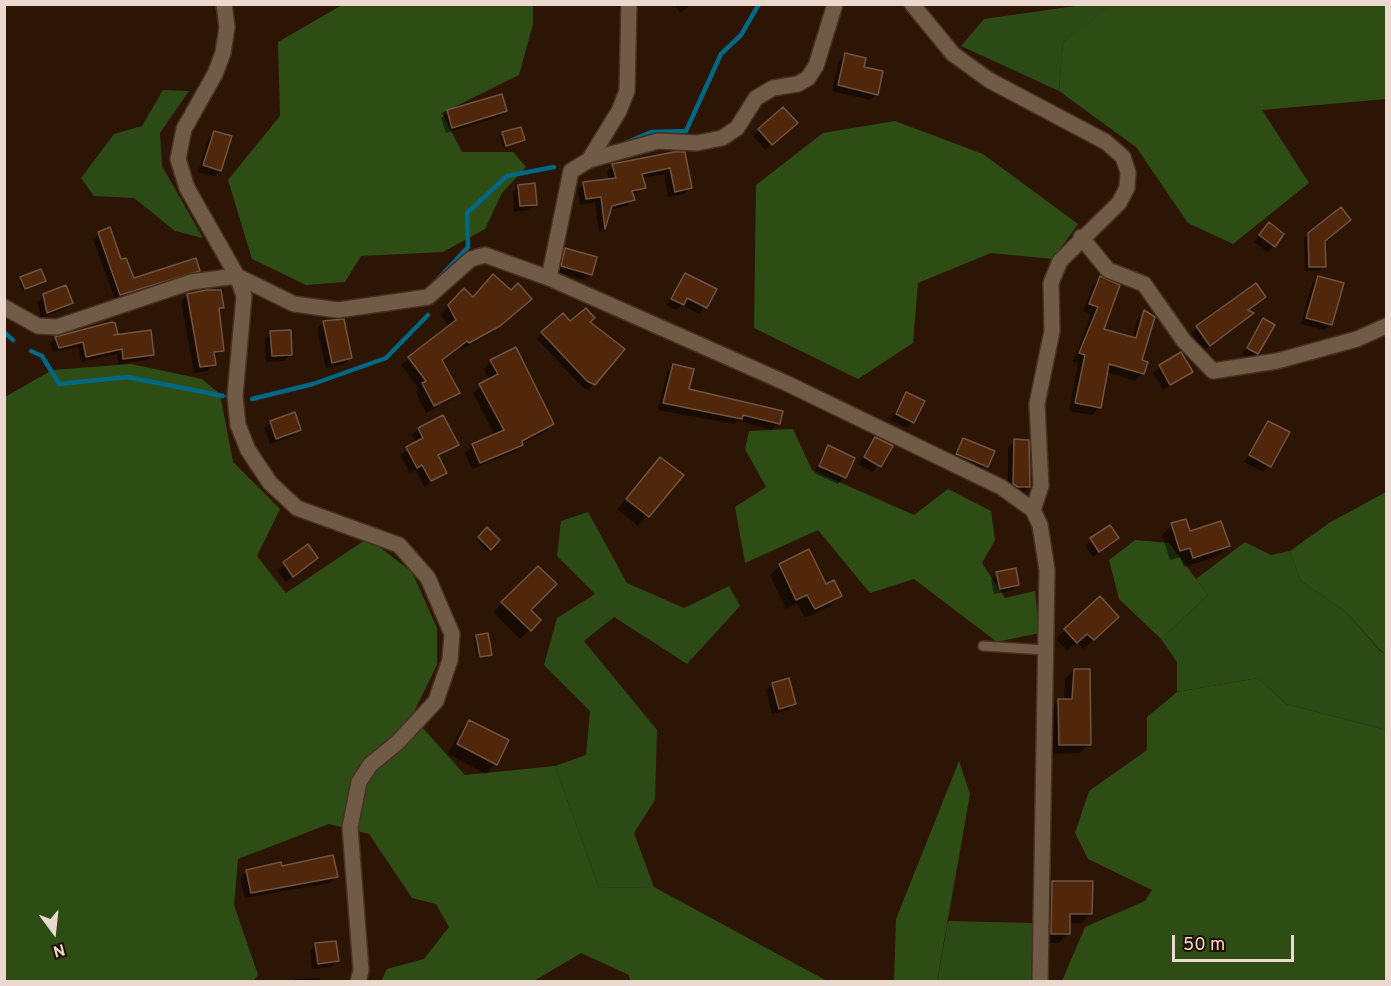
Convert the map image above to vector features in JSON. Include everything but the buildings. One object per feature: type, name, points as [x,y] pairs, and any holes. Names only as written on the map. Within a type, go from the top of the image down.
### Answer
[{"type":"street","points":[[224,4],[227,27],[223,53],[215,75],[184,129],[178,159],[187,188],[237,276],[244,296],[235,396],[238,425],[248,450],[270,483],[297,508],[399,545],[428,578],[452,634],[450,660],[436,701],[398,742],[370,765],[359,782],[350,827],[362,970],[358,981]]},
{"type":"street","points":[[589,160],[619,111],[627,91],[630,4]]},
{"type":"street","points":[[549,278],[571,171],[589,160],[658,141],[697,143],[722,138],[737,128],[756,98],[773,88],[798,84],[808,78],[816,66],[835,4]]},
{"type":"street","points":[[912,4],[953,54],[989,80],[1106,142],[1123,157],[1128,172],[1127,188],[1119,203],[1081,237],[1059,261],[1051,283],[1052,331],[1037,404],[1041,486],[1033,510]]},
{"type":"street","points":[[1081,237],[1108,270],[1144,284],[1184,341],[1214,371],[1277,361],[1357,339],[1386,326]]},
{"type":"street","points":[[4,307],[38,326],[57,327],[191,282],[237,276],[294,304],[338,310],[428,297],[471,259],[485,255],[549,278],[786,383],[1001,487],[1033,510],[1040,525],[1047,570],[1040,981]]},
{"type":"lane","points":[[983,646],[1045,650]]},
{"type":"green space","points":[[342,5],[533,5],[533,24],[519,75],[442,113],[462,152],[513,152],[526,167],[502,193],[485,229],[443,252],[361,256],[345,282],[306,285],[252,259],[228,180],[280,116],[278,42]]},
{"type":"green space","points":[[1113,5],[1386,5],[1386,99],[1262,110],[1309,183],[1233,244],[1188,223],[1136,147],[1059,91],[1063,42]]},
{"type":"green space","points":[[1075,6],[1113,6],[1063,42],[1059,91],[961,46],[984,19]]},
{"type":"green space","points":[[163,90],[189,91],[160,133],[162,166],[203,238],[175,231],[134,198],[94,196],[81,178],[114,134],[142,126]]},
{"type":"green space","points":[[895,121],[983,154],[1078,224],[1053,259],[991,253],[918,283],[913,343],[858,379],[754,328],[756,185],[823,133]]},
{"type":"green space","points":[[131,364],[202,379],[220,394],[233,462],[280,509],[257,556],[286,593],[368,538],[412,572],[437,628],[437,665],[412,716],[465,775],[555,766],[599,888],[654,887],[827,981],[630,981],[629,975],[581,953],[534,981],[381,981],[387,969],[424,959],[449,927],[436,904],[412,898],[369,834],[329,824],[238,859],[234,905],[258,975],[253,981],[5,982],[5,397],[52,370]]},
{"type":"green space","points":[[793,429],[812,470],[914,515],[948,489],[991,511],[995,540],[982,563],[1005,598],[1035,591],[1039,633],[997,642],[914,579],[870,593],[818,530],[745,563],[735,507],[766,487],[745,449],[749,431]]},
{"type":"green space","points":[[1386,492],[1386,653],[1382,652],[1346,612],[1301,581],[1290,551],[1329,523]]},
{"type":"green space","points":[[588,512],[627,583],[684,608],[729,586],[740,606],[687,664],[614,617],[584,641],[657,730],[655,800],[634,833],[654,887],[599,888],[555,766],[586,755],[590,711],[544,665],[557,618],[595,594],[557,556],[561,521]]},
{"type":"green space","points":[[1135,540],[1169,543],[1208,595],[1161,639],[1119,599],[1109,560]]},
{"type":"green space","points":[[1245,542],[1271,555],[1290,551],[1301,581],[1346,612],[1381,652],[1386,653],[1386,730],[1286,704],[1258,678],[1177,692],[1177,662],[1161,639],[1208,595],[1196,579]]},
{"type":"green space","points":[[1258,678],[1286,704],[1386,730],[1386,981],[1062,981],[1085,927],[1145,901],[1152,890],[1088,859],[1075,833],[1089,791],[1147,750],[1147,717],[1177,692]]},
{"type":"green space","points":[[959,761],[970,794],[937,981],[894,981],[896,919]]},
{"type":"green space","points":[[948,921],[1033,923],[1031,981],[937,982]]},
{"type":"waterway","points":[[623,144],[651,132],[686,131],[721,54],[741,35],[759,4]]},
{"type":"waterway","points":[[438,279],[468,247],[467,213],[507,176],[554,167]]},
{"type":"waterway","points":[[252,399],[313,384],[386,358],[428,315]]},
{"type":"waterway","points":[[4,332],[13,340]]},
{"type":"waterway","points":[[31,351],[42,356],[59,384],[127,377],[223,396]]}]
